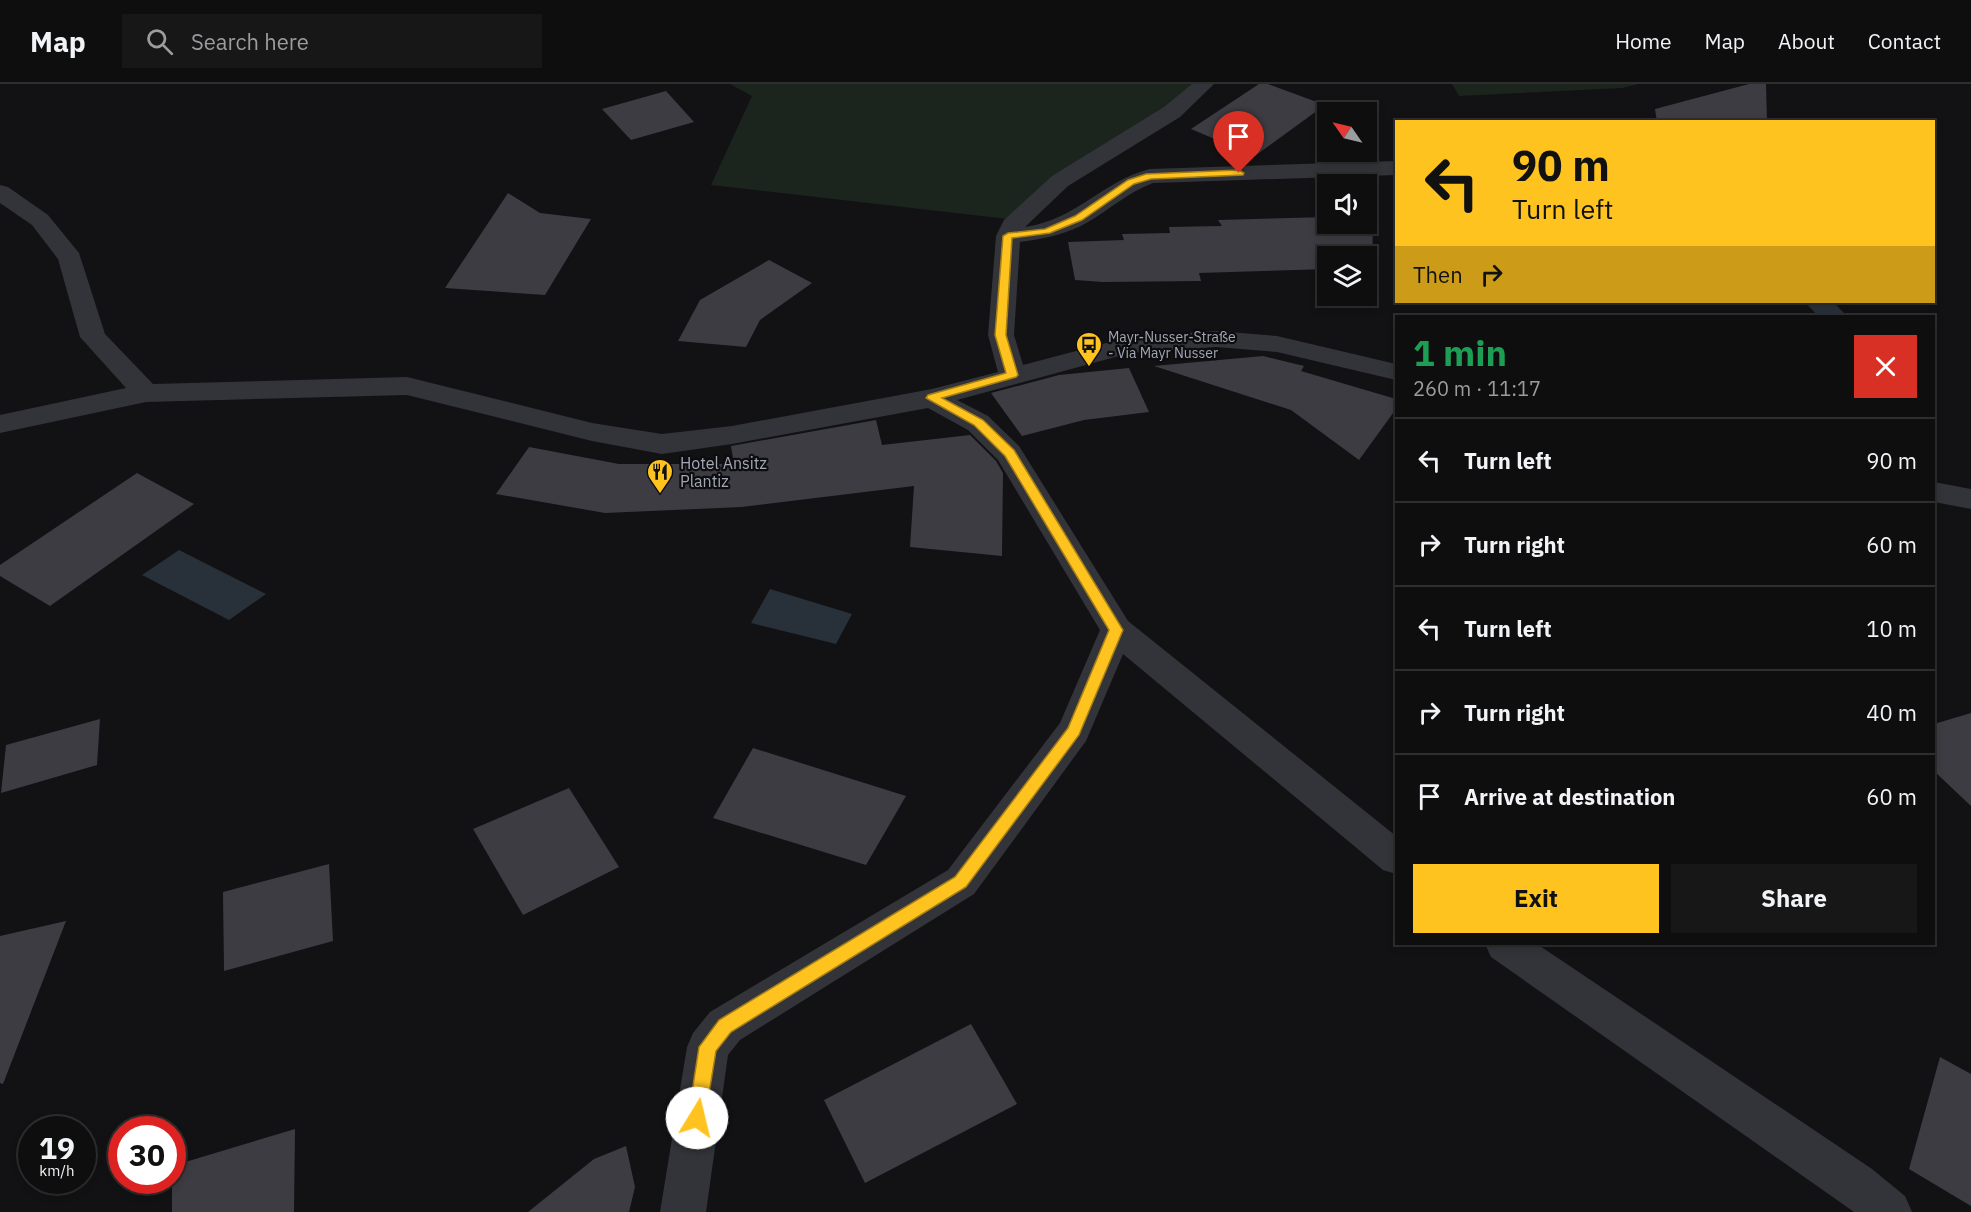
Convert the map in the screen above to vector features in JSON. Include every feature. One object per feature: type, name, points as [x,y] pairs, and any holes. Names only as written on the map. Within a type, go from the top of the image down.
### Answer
[{"type":"street","points":[[1012,375],[1001,335],[1008,236],[1016,220],[1060,181],[1172,112],[1204,84]]},
{"type":"street","points":[[1008,236],[1047,231],[1079,218],[1131,182],[1150,176],[1395,168]]},
{"type":"street","points":[[0,192],[40,220],[70,258],[93,337],[146,393]]},
{"type":"street","points":[[0,424],[146,393],[407,386],[592,432],[662,444],[732,435],[932,398],[1129,345],[1216,339],[1277,344],[1395,372]]},
{"type":"street","points":[[932,398],[978,423],[1009,453],[1116,630],[1395,857]]},
{"type":"street","points":[[1935,492],[1971,499]]},
{"type":"street","points":[[683,1212],[708,1047],[725,1026],[961,882],[1074,731],[1116,630]]},
{"type":"street","points":[[1506,945],[1856,1185],[1889,1212]]},
{"type":"shaded area","points":[[730,84],[1204,84],[1016,220],[711,185],[752,96]]},
{"type":"shaded area","points":[[1452,84],[1638,84],[1622,88],[1459,96]]},
{"type":"shaded area","points":[[1806,303],[1834,303],[1846,315],[1817,315]]},
{"type":"shaded area","points":[[179,550],[266,594],[229,620],[142,575]]},
{"type":"shaded area","points":[[770,589],[852,614],[836,644],[751,623]]},
{"type":"building","points":[[1259,84],[1268,84],[1317,102],[1317,111],[1255,156],[1191,129]]},
{"type":"building","points":[[1749,84],[1766,84],[1767,120],[1657,120],[1655,109]]},
{"type":"building","points":[[666,91],[694,122],[631,140],[602,109]]},
{"type":"building","points":[[508,193],[540,213],[591,219],[545,295],[445,288]]},
{"type":"building","points":[[1317,217],[1317,234],[1373,234],[1372,246],[1317,246],[1317,269],[1199,273],[1201,281],[1075,280],[1068,242],[1124,240],[1122,234],[1170,233],[1169,227],[1222,226],[1218,220]]},
{"type":"building","points":[[769,260],[812,283],[760,320],[746,347],[678,341],[700,300]]},
{"type":"building","points":[[1263,356],[1304,366],[1301,371],[1395,399],[1395,410],[1359,460],[1291,410],[1154,366]]},
{"type":"building","points":[[1129,368],[1149,412],[1084,420],[1022,436],[991,393],[1059,375]]},
{"type":"building","points":[[876,420],[882,445],[970,435],[996,461],[1003,473],[1002,556],[910,547],[914,486],[742,507],[605,513],[496,494],[529,447],[619,464],[734,464],[731,446]]},
{"type":"building","points":[[137,473],[194,504],[50,606],[0,576],[0,565]]},
{"type":"building","points":[[1971,713],[1971,806],[1935,772],[1935,724]]},
{"type":"building","points":[[100,719],[97,765],[1,793],[6,745]]},
{"type":"building","points":[[753,748],[906,796],[866,865],[713,818]]},
{"type":"building","points":[[569,788],[619,867],[523,915],[473,829]]},
{"type":"building","points":[[329,864],[333,941],[224,971],[223,892]]},
{"type":"building","points":[[66,921],[3,1084],[0,1083],[0,936]]},
{"type":"building","points":[[971,1024],[1017,1104],[865,1183],[824,1100]]},
{"type":"building","points":[[1940,1057],[1971,1074],[1971,1206],[1909,1169]]},
{"type":"building","points":[[295,1129],[294,1212],[172,1212],[172,1194],[186,1194],[186,1162]]},
{"type":"building","points":[[626,1146],[635,1187],[629,1212],[528,1212],[594,1159]]},
{"type":"place","name":"Mayr-Nusser-Straße - Via Mayr Nusser","points":[[1089,368]]},
{"type":"place","name":"Hotel Ansitz Plantiz","points":[[660,495]]},
{"type":"route","points":[[697,1118],[708,1047],[725,1026],[961,882],[1074,731],[1116,630],[1009,453],[978,423],[932,398],[1012,375],[1001,335],[1008,236],[1047,231],[1079,218],[1131,182],[1150,176],[1239,173]]}]
